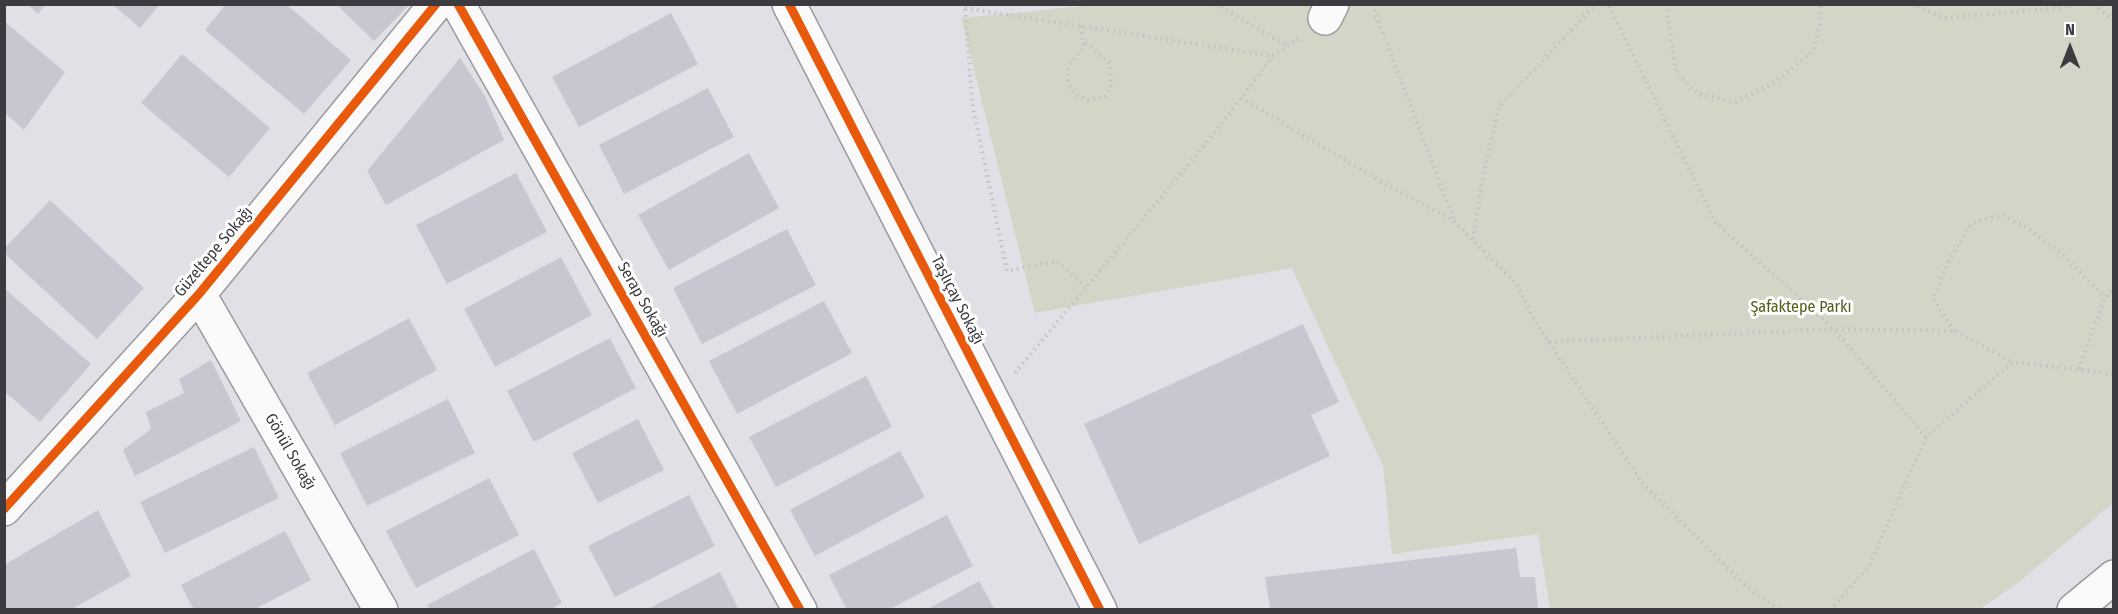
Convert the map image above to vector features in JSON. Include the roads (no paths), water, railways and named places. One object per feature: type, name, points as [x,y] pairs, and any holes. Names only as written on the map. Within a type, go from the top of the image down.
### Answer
[{"type":"street","name":"Güzeltepe Sokağı","points":[[4,509],[199,294],[436,4]]},
{"type":"street","name":"Serap Sokağı","points":[[458,4],[801,609]]},
{"type":"street","name":"Taşlıçay Sokağı","points":[[789,4],[1100,609]]},
{"type":"street","name":"Gönül Sokağı","points":[[199,294],[381,609]]},
{"type":"street","points":[[2073,609],[2114,577]]},
{"type":"park label","name":"Şafaktepe Parkı","points":[[1801,308]]}]
